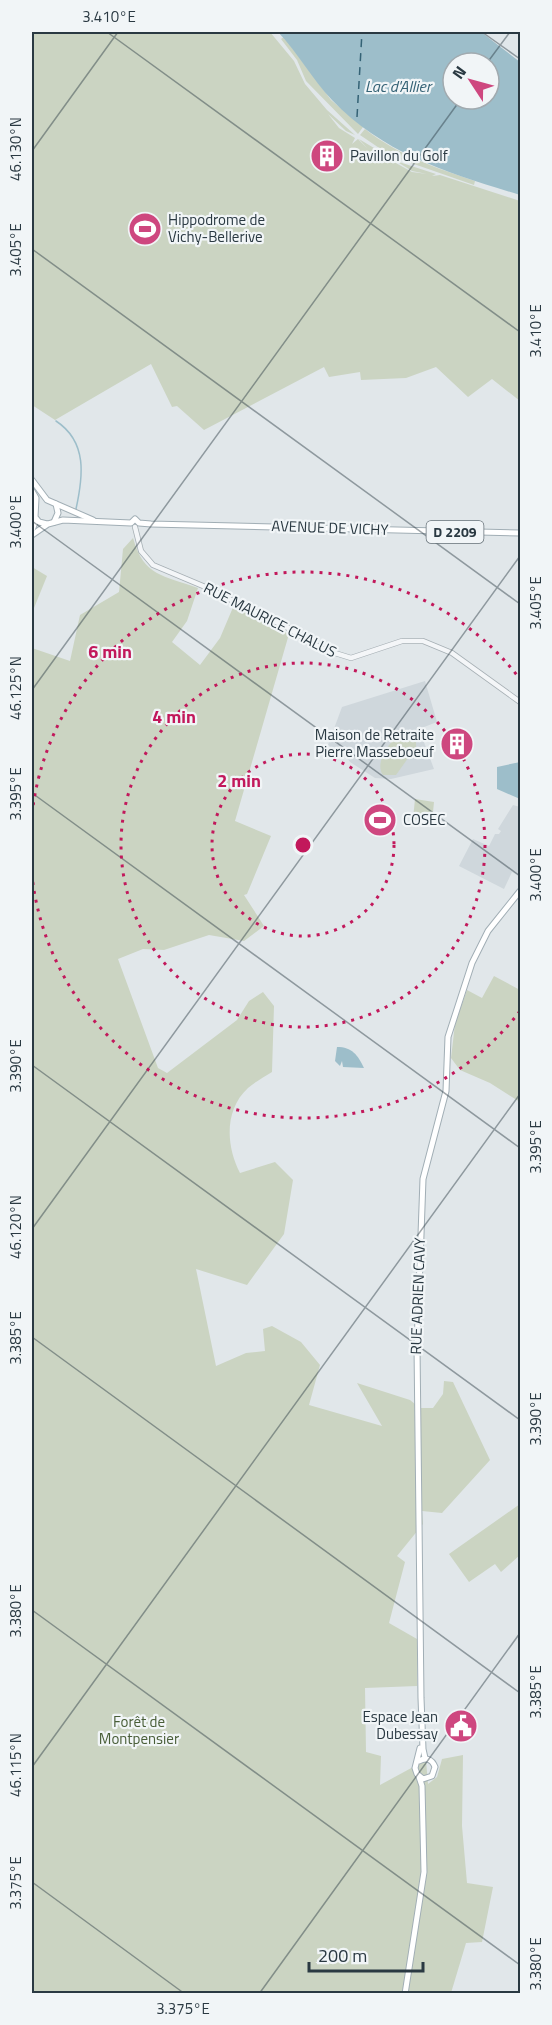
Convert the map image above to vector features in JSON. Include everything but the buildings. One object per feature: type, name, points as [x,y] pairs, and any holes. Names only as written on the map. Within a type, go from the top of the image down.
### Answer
[{"type":"main road","points":[[32,480],[47,500],[56,504],[58,513],[51,523],[32,535]]},
{"type":"main road","points":[[32,491],[36,498],[34,514],[36,520],[32,530]]},
{"type":"main road","points":[[36,505],[47,500]]},
{"type":"main road","name":"AVENUE DE VICHY","points":[[56,504],[88,519],[103,522]]},
{"type":"main road","points":[[36,520],[51,523]]},
{"type":"main road","name":"AVENUE DE VICHY","points":[[51,523],[103,522],[520,533]]},
{"type":"main road","name":"RUE ADRIEN CAVY","points":[[422,1760],[417,1346],[423,1179],[446,1091],[452,1023],[477,950],[504,909],[520,893]]},
{"type":"main road","points":[[405,1994],[421,1906],[424,1872],[422,1786],[415,1768],[422,1760],[432,1761],[435,1767],[432,1776],[426,1779],[422,1786]]},
{"type":"main road","points":[[419,1777],[426,1779]]},
{"type":"street","name":"RUE MAURICE CHALUS","points":[[135,524],[144,557],[153,565],[288,628],[315,645],[351,658],[402,641],[423,640],[452,653],[520,702]]},
{"type":"shaded area","points":[[425,681],[437,722],[419,729],[434,769],[391,779],[375,778],[350,762],[344,753],[339,754],[328,745],[342,707]]},
{"type":"shaded area","points":[[513,805],[520,807],[520,877],[512,872],[504,889],[459,866],[473,839],[489,846],[495,834],[501,831],[498,829]]},
{"type":"green space","points":[[32,32],[270,32],[294,61],[305,84],[327,110],[355,135],[346,131],[328,114],[339,128],[355,138],[352,144],[358,139],[367,148],[359,139],[394,160],[388,161],[412,172],[427,174],[412,171],[396,161],[436,174],[432,176],[440,175],[520,201],[520,401],[492,379],[468,397],[436,367],[406,378],[361,380],[360,372],[329,377],[324,367],[204,430],[177,406],[172,407],[151,364],[55,420],[32,405]]},
{"type":"green space","points":[[284,37],[331,100],[363,127],[358,134],[306,81],[297,60],[281,39]]},
{"type":"green space","points":[[365,129],[404,153],[432,166],[475,181],[474,185],[391,156],[360,135]]},
{"type":"green space","name":"Forêt de Montpensier","points":[[133,538],[149,568],[165,577],[198,588],[187,621],[172,642],[200,665],[220,638],[234,605],[289,634],[235,821],[271,836],[247,894],[244,895],[264,926],[244,941],[209,935],[164,950],[143,949],[118,959],[158,1068],[167,1073],[237,1020],[249,1001],[263,992],[274,1006],[272,1072],[251,1086],[240,1097],[231,1117],[230,1140],[240,1173],[275,1162],[293,1180],[284,1234],[247,1285],[196,1269],[216,1366],[246,1353],[265,1351],[263,1329],[272,1326],[301,1342],[320,1365],[309,1405],[382,1426],[357,1383],[410,1400],[420,1408],[433,1408],[443,1394],[444,1381],[453,1382],[490,1460],[442,1513],[422,1511],[423,1524],[397,1556],[405,1562],[389,1623],[417,1639],[417,1686],[365,1688],[366,1752],[381,1756],[380,1785],[426,1760],[428,1784],[437,1777],[442,1759],[463,1755],[462,1826],[467,1883],[493,1887],[482,1942],[466,1943],[451,1993],[32,1993],[32,648],[70,661],[80,615],[119,592],[123,549]]},
{"type":"green space","points":[[32,567],[47,576],[32,613]]},
{"type":"green space","points":[[408,731],[416,738],[416,747],[396,775],[383,775],[381,763],[386,749],[396,737]]},
{"type":"green space","points":[[415,799],[434,802],[432,822],[413,819]]},
{"type":"green space","points":[[494,976],[520,990],[520,1102],[490,1083],[460,1070],[451,1058],[455,1024],[467,990],[482,998]]},
{"type":"green space","points":[[520,1504],[520,1555],[501,1572],[495,1564],[469,1582],[449,1554]]},
{"type":"water","name":"Lac d'Allier","points":[[278,32],[481,32],[520,62],[520,195],[443,170],[396,148],[352,119],[318,83]]},
{"type":"water","points":[[520,762],[520,799],[497,789],[497,767]]},
{"type":"water","points":[[337,1047],[347,1048],[354,1053],[364,1068],[343,1067],[342,1061],[340,1066],[335,1061]]},
{"type":"waterway","points":[[56,421],[74,439],[81,461],[76,509]]},
{"type":"ferry route","points":[[357,117],[362,32]]},
{"type":"place","name":"Pavillon du Golf","points":[[327,156]]},
{"type":"place","name":"Hippodrome de Vichy-Bellerive","points":[[145,229]]},
{"type":"place","name":"Maison de Retraite Pierre Masseboeuf","points":[[457,744]]},
{"type":"place","name":"COSEC","points":[[380,820]]},
{"type":"place","name":"Espace Jean Dubessay","points":[[461,1726]]}]
